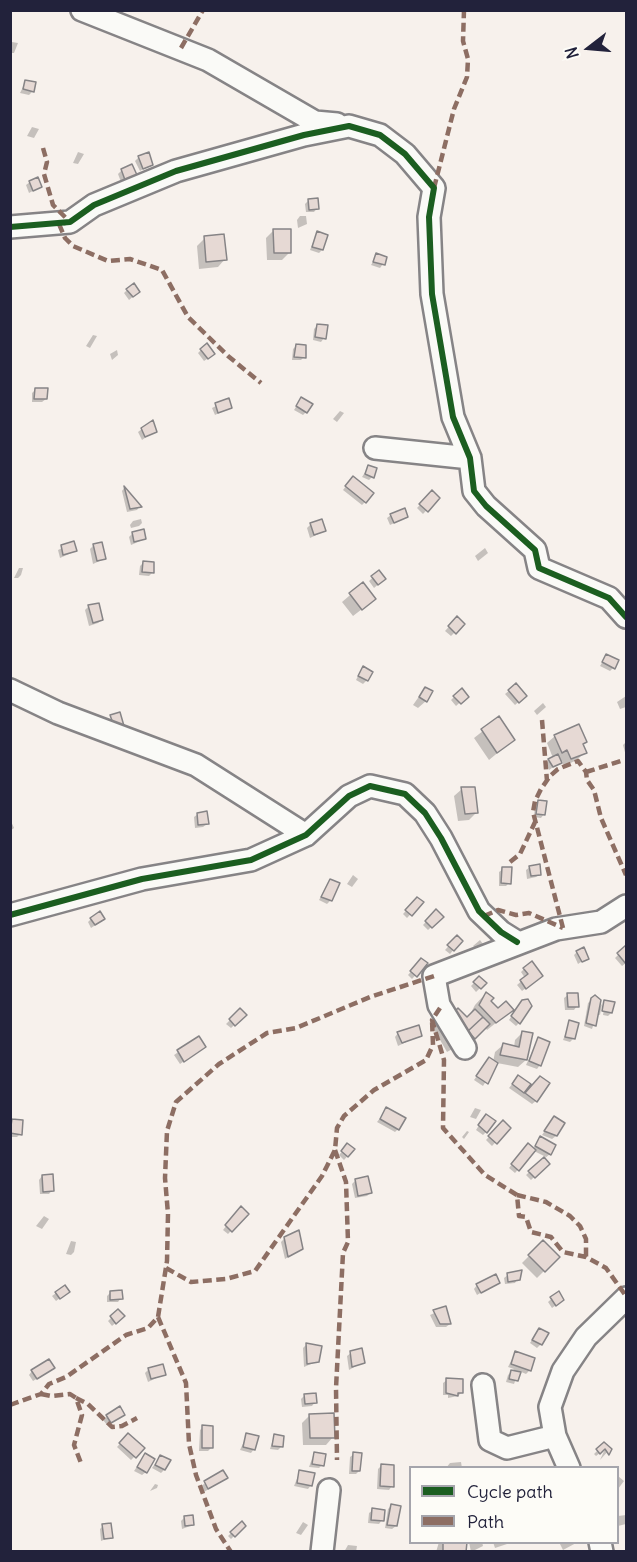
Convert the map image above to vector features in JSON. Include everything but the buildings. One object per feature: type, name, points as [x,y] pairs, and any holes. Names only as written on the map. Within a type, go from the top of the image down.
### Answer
[{"type":"street","points":[[82,10],[208,60],[315,122],[349,126],[380,135],[405,154],[434,188],[429,217],[432,294],[453,417],[470,458],[474,491],[486,506],[535,550],[539,568],[609,598],[627,617]]},
{"type":"street","points":[[10,227],[70,222],[94,205],[176,171],[304,135],[349,126]]},
{"type":"street","points":[[375,448],[470,458]]},
{"type":"street","points":[[10,690],[58,713],[195,765],[306,835]]},
{"type":"street","points":[[10,915],[142,879],[250,860],[306,835],[349,796],[370,786],[405,794],[425,813],[441,838],[479,911],[501,932],[517,942]]},
{"type":"street","points":[[465,1048],[439,1005],[434,976],[475,962],[517,942],[556,929],[601,922],[627,906]]},
{"type":"street","points":[[570,1466],[555,1436],[550,1407],[563,1371],[586,1336],[618,1321],[627,1298]]},
{"type":"street","points":[[483,1385],[490,1440],[507,1448],[555,1436]]},
{"type":"street","points":[[322,1551],[329,1490]]},
{"type":"marked path","points":[[181,48],[203,10]]},
{"type":"marked path","points":[[434,188],[454,109],[467,77],[468,59],[463,41],[464,10]]},
{"type":"marked path","points":[[43,148],[47,162],[44,174],[53,205],[70,222],[59,224],[65,238],[73,246],[108,261],[130,259],[162,270],[188,317],[228,356],[261,383]]},
{"type":"marked path","points":[[542,720],[547,781]]},
{"type":"marked path","points":[[563,928],[533,812],[541,789],[558,769],[578,761],[586,772],[587,780],[594,790],[601,818],[626,875]]},
{"type":"marked path","points":[[586,772],[621,761]]},
{"type":"marked path","points":[[510,862],[520,854],[536,820]]},
{"type":"marked path","points":[[484,916],[498,910],[516,915],[529,913],[563,928]]},
{"type":"marked path","points":[[10,1405],[41,1394],[49,1384],[66,1377],[126,1335],[148,1328],[158,1317],[167,1261],[168,1214],[165,1178],[167,1131],[176,1102],[219,1064],[267,1033],[296,1028],[370,997],[434,976]]},
{"type":"marked path","points":[[440,1008],[432,1020],[444,1060],[443,1128],[485,1175],[517,1195],[519,1216],[526,1217],[531,1232],[551,1237],[563,1252],[586,1257],[606,1268],[626,1296]]},
{"type":"marked path","points":[[166,1268],[191,1282],[226,1279],[255,1271],[322,1176],[335,1150],[337,1128],[344,1116],[374,1090],[426,1060],[433,1045],[432,1020]]},
{"type":"marked path","points":[[335,1150],[346,1182],[348,1242],[343,1253],[336,1388],[337,1460]]},
{"type":"marked path","points":[[517,1195],[546,1202],[570,1216],[580,1226],[586,1239],[586,1257]]},
{"type":"marked path","points":[[158,1317],[186,1383],[189,1444],[196,1475],[216,1529],[231,1552]]},
{"type":"marked path","points":[[41,1394],[51,1396],[70,1394],[76,1398],[82,1415],[74,1445],[81,1463]]},
{"type":"marked path","points":[[76,1398],[88,1404],[112,1427],[122,1426],[137,1418]]},
{"type":"cycle path","points":[[10,227],[70,222],[94,205],[176,171],[304,135],[349,126],[380,135],[405,154],[434,188],[429,217],[432,294],[453,417],[470,458],[474,491],[486,506],[535,550],[539,568],[609,598],[626,617]]},
{"type":"cycle path","points":[[10,915],[142,879],[251,860],[306,835],[349,796],[370,786],[405,794],[425,813],[441,838],[479,911],[501,932],[517,942]]}]
